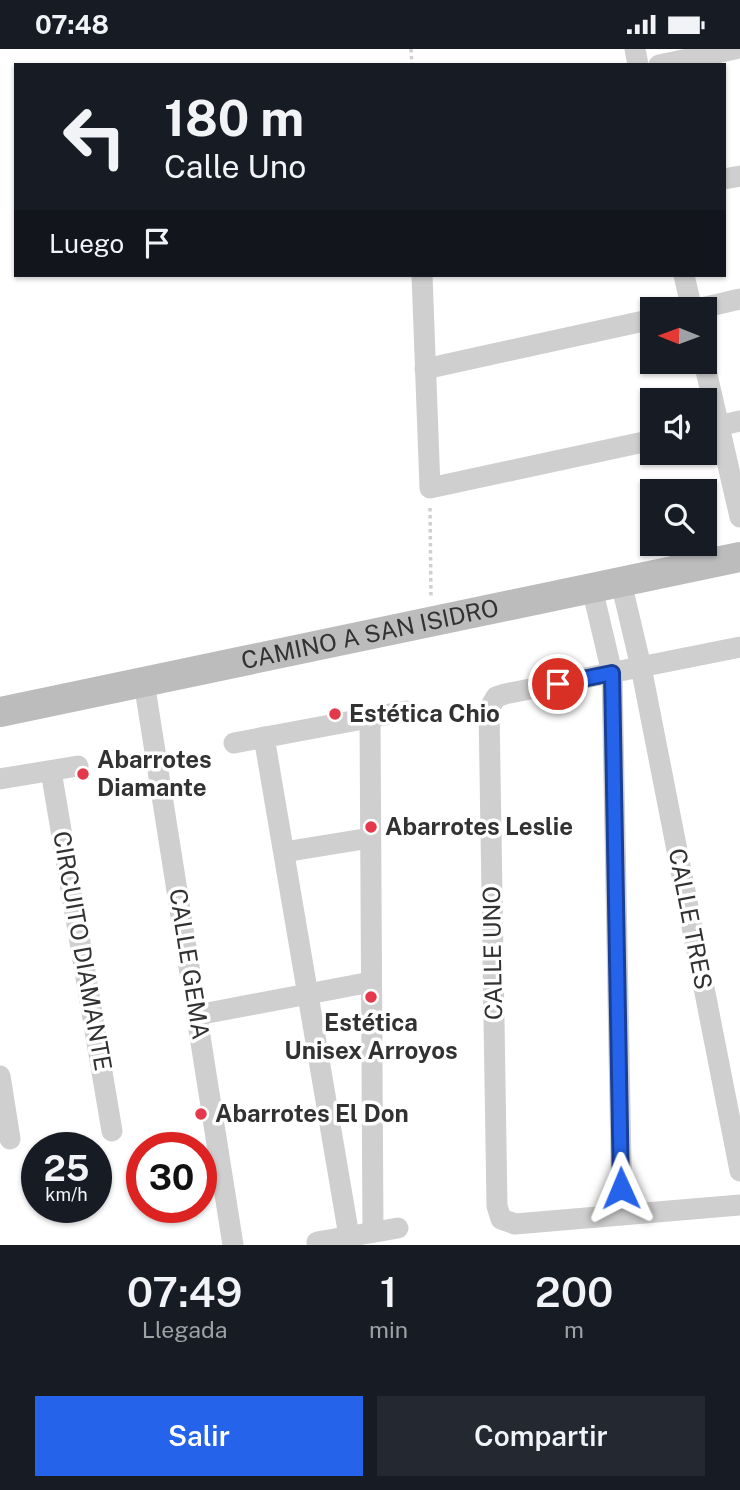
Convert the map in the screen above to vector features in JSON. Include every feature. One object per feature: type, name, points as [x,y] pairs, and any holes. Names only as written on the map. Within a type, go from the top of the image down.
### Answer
[{"type":"street","points":[[668,63],[735,49]]},
{"type":"street","points":[[422,277],[430,488],[640,443]]},
{"type":"street","points":[[684,277],[689,297]]},
{"type":"street","points":[[718,304],[740,299]]},
{"type":"street","points":[[425,369],[640,322]]},
{"type":"street","points":[[717,427],[740,421]]},
{"type":"street","points":[[717,444],[740,517]]},
{"type":"street","name":"CAMINO A SAN ISIDRO","points":[[0,712],[740,557]]},
{"type":"street","name":"CALLE TRES","points":[[621,582],[641,667],[740,1171]]},
{"type":"street","points":[[592,588],[612,673],[622,1215]]},
{"type":"street","name":"CALLE UNO","points":[[740,647],[505,694],[495,697],[489,709],[496,1178],[497,1206],[501,1219],[515,1224],[740,1205]]},
{"type":"street","name":"CALLE GEMA","points":[[144,682],[233,1245]]},
{"type":"street","points":[[234,743],[406,711]]},
{"type":"street","points":[[370,717],[373,1232]]},
{"type":"street","points":[[264,737],[349,1236]]},
{"type":"street","points":[[0,779],[78,767]]},
{"type":"street","name":"CIRCUITO DIAMANTE","points":[[51,771],[112,1132]]},
{"type":"street","points":[[284,852],[370,838]]},
{"type":"street","points":[[197,1015],[371,982]]},
{"type":"street","points":[[0,1076],[10,1139]]},
{"type":"street","points":[[317,1242],[398,1228]]},
{"type":"path","points":[[430,488],[431,622]]},
{"type":"place","name":"Estética Chio","points":[[335,714]]},
{"type":"place","name":"Abarrotes Diamante","points":[[83,774]]},
{"type":"place","name":"Abarrotes Leslie","points":[[371,827]]},
{"type":"place","name":"Estética Unisex Arroyos","points":[[371,997]]},
{"type":"place","name":"Abarrotes El Don","points":[[201,1114]]},
{"type":"route","points":[[558,684],[612,673],[621,1188]]}]
